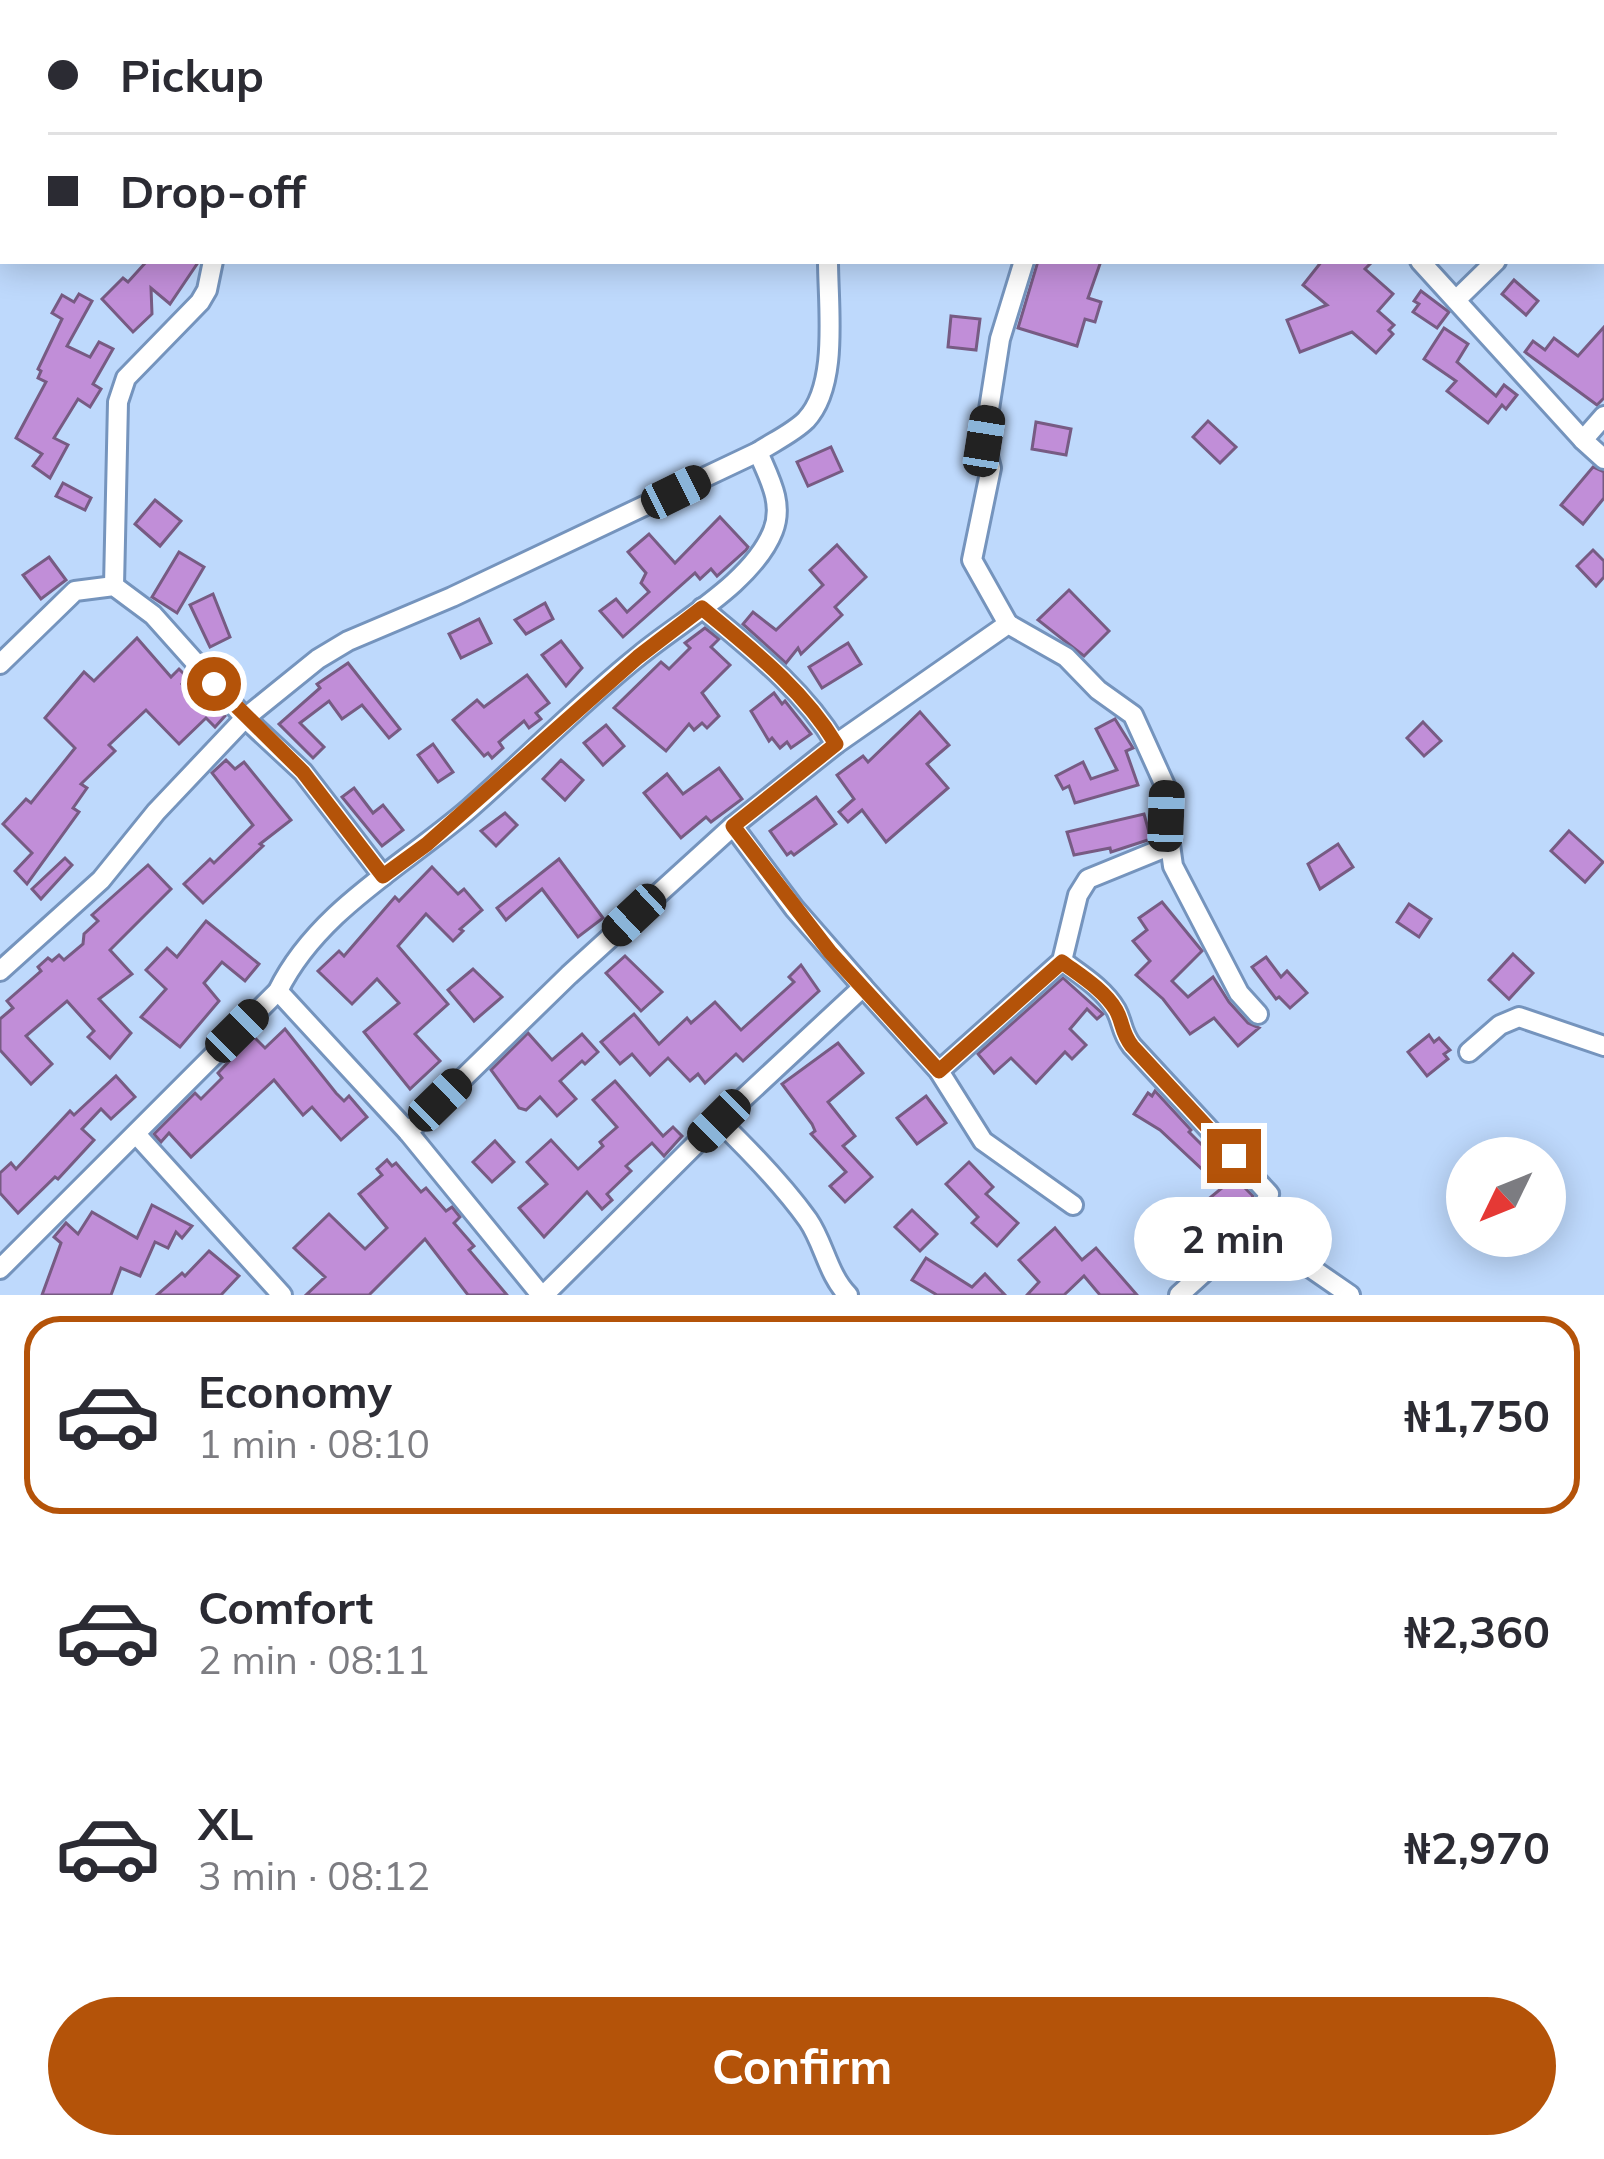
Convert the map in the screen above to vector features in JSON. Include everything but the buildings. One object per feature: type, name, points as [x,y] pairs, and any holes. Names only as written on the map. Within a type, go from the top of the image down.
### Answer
[{"type":"street","points":[[114,586],[118,402],[126,378],[200,302],[212,264]]},
{"type":"street","points":[[0,971],[101,880],[156,812],[245,718],[318,659],[348,640],[452,597],[758,452],[804,422],[821,400],[827,377],[828,264]]},
{"type":"street","points":[[1023,264],[1000,339],[984,441],[991,467],[972,560],[1008,623],[1066,657],[1133,715],[1167,790],[1173,866],[1239,993],[1258,1014]]},
{"type":"street","points":[[1423,264],[1582,440],[1604,458]]},
{"type":"street","points":[[1456,300],[1493,264]]},
{"type":"street","points":[[1582,440],[1604,416]]},
{"type":"street","points":[[0,1269],[278,991],[292,962],[326,925],[427,844],[638,657],[744,573],[771,536],[778,517],[775,491],[758,452]]},
{"type":"street","points":[[0,664],[75,592],[114,586],[153,615],[245,718],[303,772],[383,876]]},
{"type":"street","points":[[702,608],[768,663],[821,719],[836,744]]},
{"type":"street","points":[[408,1132],[569,975],[733,826],[836,744],[1008,623]]},
{"type":"street","points":[[733,826],[794,908],[939,1071],[993,1151],[1073,1204]]},
{"type":"street","points":[[939,1071],[1062,962],[1078,895],[1088,879],[1168,846]]},
{"type":"street","points":[[1062,962],[1097,988],[1119,1013],[1120,1031],[1132,1046],[1269,1194],[1253,1228],[1179,1295]]},
{"type":"street","points":[[278,991],[408,1132],[543,1295],[719,1121],[863,988]]},
{"type":"street","points":[[1469,1052],[1500,1024],[1519,1017],[1604,1046]]},
{"type":"street","points":[[719,1121],[811,1225],[839,1292]]},
{"type":"street","points":[[136,1134],[276,1293]]},
{"type":"street","points":[[1253,1228],[1350,1295]]},
{"type":"route","points":[[214,684],[303,772],[383,876],[427,844],[638,657],[702,608],[768,663],[821,719],[836,744],[733,826],[830,952],[939,1071],[1062,962],[1097,988],[1119,1013],[1120,1031],[1132,1046],[1234,1156]]}]
